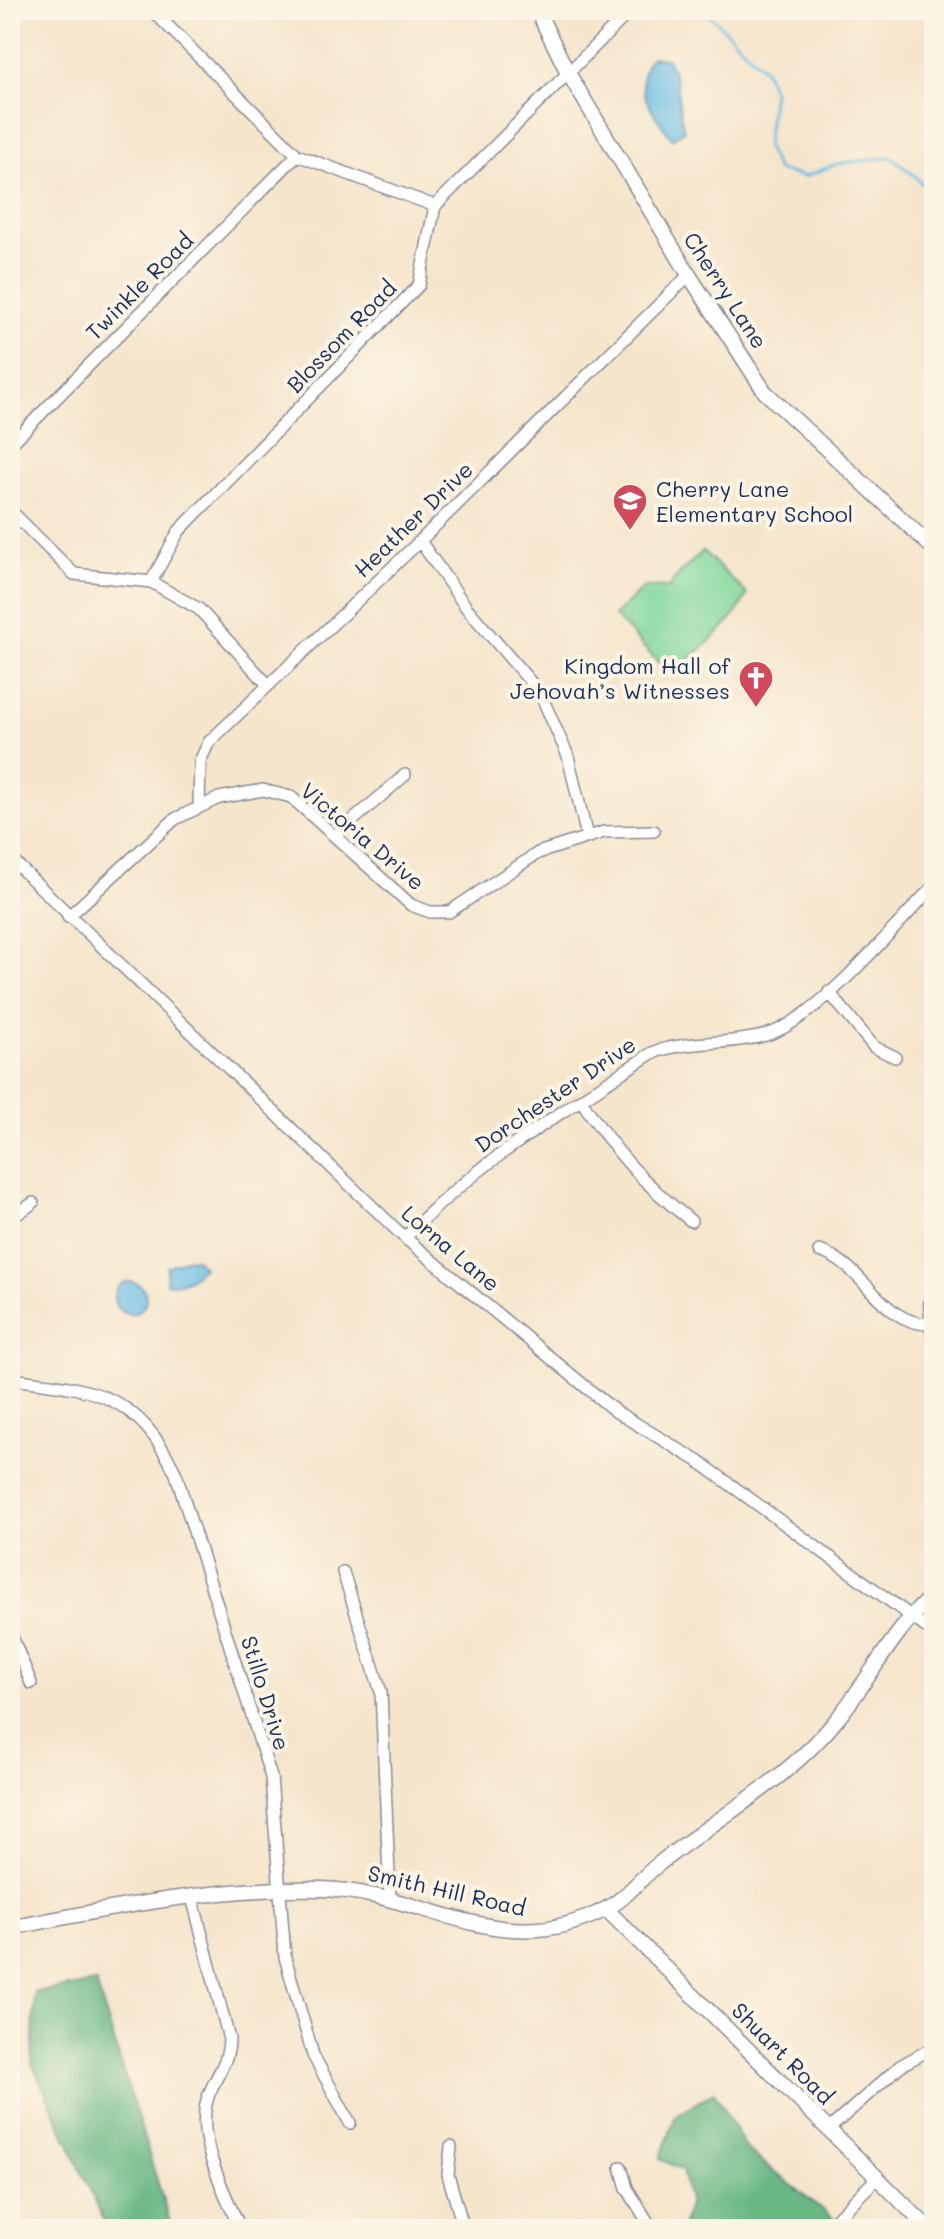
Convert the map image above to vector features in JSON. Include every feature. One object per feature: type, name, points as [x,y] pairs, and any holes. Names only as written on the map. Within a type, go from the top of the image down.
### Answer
[{"type":"street","points":[[152,10],[297,155],[435,206],[631,10]]},
{"type":"street","name":"Cherry Lane","points":[[537,10],[567,71],[689,275],[765,392],[934,549]]},
{"type":"street","name":"Twinkle Road","points":[[10,445],[297,155]]},
{"type":"street","name":"Blossom Road","points":[[151,582],[179,531],[419,285],[435,206]]},
{"type":"street","name":"Heather Drive","points":[[199,807],[200,761],[209,742],[420,541],[689,275]]},
{"type":"street","points":[[10,510],[74,574],[151,582],[199,609],[268,685]]},
{"type":"street","points":[[420,541],[466,607],[540,693],[568,756],[587,837]]},
{"type":"street","points":[[335,836],[405,775]]},
{"type":"street","name":"Victoria Drive","points":[[68,917],[175,819],[243,791],[263,790],[291,797],[411,905],[430,912],[449,912],[538,853],[604,832],[654,831]]},
{"type":"street","name":"Lorna Lane","points":[[10,858],[405,1238],[615,1411],[698,1461],[934,1633]]},
{"type":"street","name":"Dorchester Drive","points":[[405,1238],[440,1200],[475,1171],[652,1053],[676,1044],[765,1036],[790,1024],[829,992],[934,886]]},
{"type":"street","points":[[829,992],[874,1047],[895,1057]]},
{"type":"street","points":[[581,1100],[641,1179],[691,1221]]},
{"type":"street","points":[[10,1219],[33,1203]]},
{"type":"street","points":[[819,1251],[842,1261],[900,1319],[932,1330],[934,1285]]},
{"type":"street","name":"Stillo Drive","points":[[10,1379],[101,1395],[139,1416],[160,1440],[176,1474],[271,1777],[277,1891],[285,1957],[313,2055],[350,2123]]},
{"type":"street","points":[[343,1572],[381,1692],[390,1897]]},
{"type":"street","name":"Smith Hill Road","points":[[10,1928],[134,1904],[321,1889],[390,1897],[507,1931],[559,1928],[606,1909],[657,1865],[755,1794],[809,1748],[837,1721],[911,1614],[934,1594]]},
{"type":"street","points":[[10,1632],[31,1683]]},
{"type":"street","points":[[192,1897],[229,2039],[229,2057],[208,2098],[203,2118],[207,2142],[240,2229]]},
{"type":"street","name":"Shuart Road","points":[[606,1909],[929,2229]]},
{"type":"street","points":[[829,2129],[900,2066],[934,2047]]},
{"type":"street","points":[[451,2147],[448,2175],[464,2229]]},
{"type":"street","points":[[621,2167],[627,2188],[652,2229]]},
{"type":"street","points":[[826,2229],[877,2178]]},
{"type":"green space","points":[[703,551],[747,594],[725,626],[676,671],[661,665],[614,616],[644,587],[670,588],[673,580]]},
{"type":"green space","points":[[96,1983],[172,2229],[108,2229],[32,2063],[35,1992]]},
{"type":"green space","points":[[714,2092],[747,2150],[847,2229],[682,2229],[689,2200],[682,2170],[660,2159],[676,2115]]},
{"type":"water","points":[[651,57],[667,59],[674,76],[684,130],[672,139],[646,100],[643,90],[642,79]]},
{"type":"water","points":[[195,1258],[203,1267],[195,1275],[182,1282],[166,1283],[167,1267]]},
{"type":"water","points":[[130,1282],[141,1287],[146,1298],[141,1309],[130,1314],[119,1309],[114,1298],[119,1287]]},
{"type":"waterway","points":[[705,10],[765,70],[773,91],[766,145],[777,170],[804,177],[837,164],[891,157],[915,176],[934,198]]},
{"type":"place","name":"Cherry Lane Elementary School","points":[[630,532]]},
{"type":"place","name":"Kingdom Hall of Jehovah’s Witnesses","points":[[756,709]]}]
